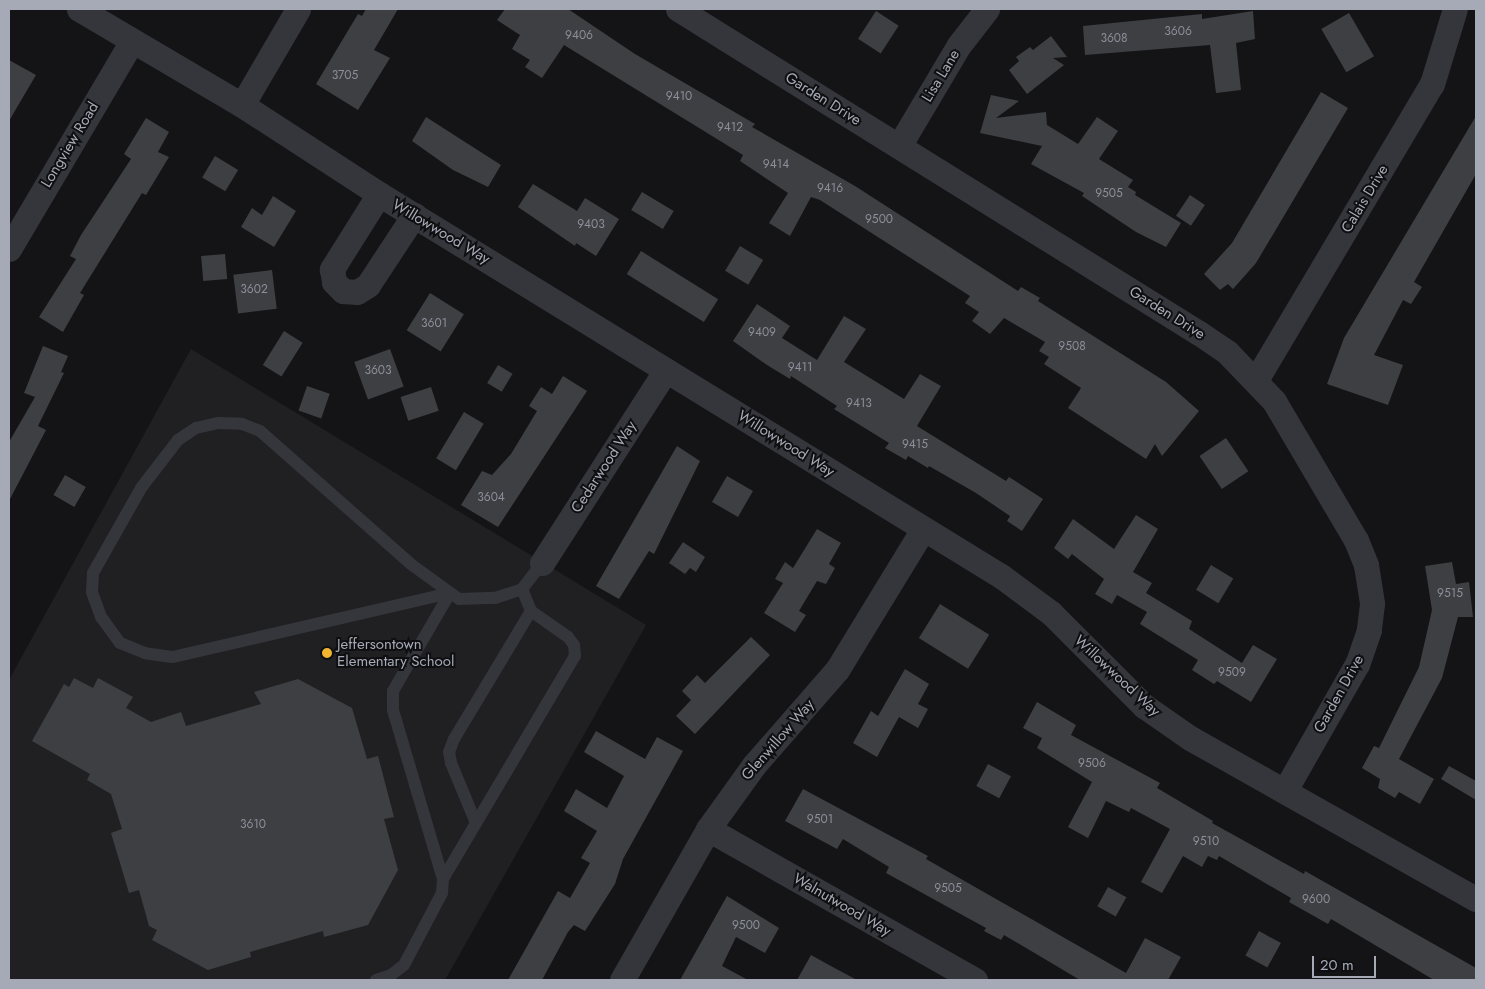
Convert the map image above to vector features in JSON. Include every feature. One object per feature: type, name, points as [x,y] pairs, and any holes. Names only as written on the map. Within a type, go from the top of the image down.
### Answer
[{"type":"street","name":"Willowwood Way","points":[[79,9],[242,105],[379,194],[1001,576],[1050,613],[1144,706],[1190,738],[1476,899]]},
{"type":"street","points":[[242,105],[298,9]]},
{"type":"street","name":"Garden Drive","points":[[678,9],[1227,352],[1256,380],[1274,401],[1356,540],[1366,565],[1372,604],[1369,630],[1357,664],[1285,790]]},
{"type":"street","name":"Lisa Lane","points":[[899,146],[959,45],[987,9]]},
{"type":"street","name":"Calais Drive","points":[[1256,380],[1432,84],[1455,9]]},
{"type":"street","name":"Longview Road","points":[[9,248],[132,41]]},
{"type":"street","points":[[379,194],[332,269],[334,282],[344,291],[356,292],[368,285],[414,215]]},
{"type":"street","name":"Cedarwood Way","points":[[542,563],[666,370]]},
{"type":"street","name":"Glenwillow Way","points":[[622,980],[708,829],[754,765],[837,670],[923,529]]},
{"type":"street","name":"Walnutwood Way","points":[[708,829],[973,980]]},
{"type":"lane","points":[[450,594],[172,657],[145,653],[120,643],[101,617],[92,592],[93,574],[141,488],[178,440],[196,428],[218,423],[242,424],[260,431],[412,565],[459,599],[495,598],[522,589],[542,563]]},
{"type":"lane","points":[[443,879],[575,656],[574,645],[568,636],[531,611],[522,589]]},
{"type":"lane","points":[[376,980],[391,975],[404,965],[429,923],[442,893],[443,879],[393,710],[393,691],[450,594]]},
{"type":"lane","points":[[476,822],[451,763],[449,752],[454,739],[531,611]]},
{"type":"shaded area","name":"Jeffersontown Elementary School","points":[[191,349],[646,625],[445,980],[9,980],[9,680]]},
{"type":"building","points":[[366,9],[398,9],[374,50],[390,58],[358,110],[316,84],[358,14],[362,16]]},
{"type":"building","points":[[505,9],[568,9],[635,54],[755,124],[752,127],[855,186],[1018,291],[1021,287],[1040,298],[1038,301],[1166,382],[1199,411],[1162,456],[1155,444],[1146,459],[1068,408],[1081,388],[1044,364],[1049,357],[1039,351],[1045,342],[1004,318],[990,334],[972,321],[979,312],[965,303],[970,296],[820,200],[811,197],[790,236],[769,223],[788,193],[740,161],[743,155],[564,45],[542,78],[525,67],[530,60],[512,49],[520,35],[497,20]]},
{"type":"building","points":[[876,11],[899,26],[881,53],[858,39]]},
{"type":"building","points":[[1253,11],[1255,39],[1236,43],[1241,90],[1216,93],[1210,45],[1085,55],[1083,26],[1202,14],[1202,19]]},
{"type":"building","points":[[1349,13],[1374,56],[1346,72],[1321,29]]},
{"type":"building","points":[[1051,36],[1067,57],[1053,58],[1064,65],[1027,94],[1009,70],[1019,61],[1016,57],[1030,47],[1033,50]]},
{"type":"building","points":[[9,60],[36,75],[9,121]]},
{"type":"building","points":[[1321,92],[1348,108],[1256,263],[1233,289],[1228,284],[1220,290],[1204,274],[1232,243]]},
{"type":"building","points":[[991,95],[1019,101],[996,118],[1046,112],[1047,125],[1078,144],[1097,117],[1118,131],[1099,159],[1133,180],[1128,187],[1136,192],[1135,195],[1181,223],[1166,247],[1136,232],[1082,196],[1084,193],[1031,164],[1042,146],[980,133]]},
{"type":"building","points":[[1476,116],[1476,174],[1414,282],[1422,287],[1411,304],[1403,300],[1374,355],[1403,365],[1388,405],[1327,384],[1344,338]]},
{"type":"building","points":[[426,117],[501,165],[488,187],[453,170],[412,141]]},
{"type":"building","points":[[146,118],[169,132],[158,152],[169,157],[146,195],[142,193],[80,293],[84,295],[63,332],[39,317],[76,259],[70,256],[81,235],[131,159],[124,154]]},
{"type":"building","points":[[215,156],[238,170],[225,191],[202,177]]},
{"type":"building","points":[[533,184],[577,211],[585,198],[619,219],[596,256],[576,243],[575,246],[518,207]]},
{"type":"building","points":[[642,192],[674,211],[663,229],[631,210]]},
{"type":"building","points":[[1190,195],[1205,205],[1191,226],[1176,216]]},
{"type":"building","points":[[273,196],[296,211],[274,247],[241,227],[252,208],[262,215]]},
{"type":"building","points":[[740,246],[763,260],[748,285],[725,271]]},
{"type":"building","points":[[641,251],[718,299],[704,322],[627,274]]},
{"type":"building","points":[[225,254],[227,279],[203,281],[201,256]]},
{"type":"building","points":[[272,270],[277,309],[238,313],[233,275]]},
{"type":"building","points":[[430,293],[464,314],[441,352],[407,330]]},
{"type":"building","points":[[757,304],[790,326],[782,338],[817,360],[844,316],[866,329],[844,362],[904,399],[920,374],[941,386],[917,426],[1006,481],[1009,477],[1043,499],[1022,531],[1007,521],[1010,516],[976,493],[929,466],[928,468],[908,456],[906,460],[885,448],[889,443],[834,409],[837,406],[791,376],[790,379],[767,365],[733,341]]},
{"type":"building","points":[[284,331],[303,343],[281,377],[263,365]]},
{"type":"building","points":[[43,346],[68,356],[61,372],[64,373],[38,426],[46,430],[9,501],[9,442],[35,397],[24,393]]},
{"type":"building","points":[[390,349],[404,387],[368,400],[354,362]]},
{"type":"building","points":[[498,365],[513,374],[502,392],[487,383]]},
{"type":"building","points":[[563,376],[587,391],[498,527],[461,505],[482,471],[492,475],[511,454],[537,411],[529,406],[541,387],[552,394]]},
{"type":"building","points":[[307,386],[330,394],[321,418],[299,411]]},
{"type":"building","points":[[431,387],[439,411],[408,421],[401,397]]},
{"type":"building","points":[[464,412],[484,424],[456,470],[436,458]]},
{"type":"building","points":[[1226,438],[1248,471],[1222,489],[1199,456]]},
{"type":"building","points":[[677,446],[700,461],[654,554],[649,551],[619,599],[596,586]]},
{"type":"building","points":[[65,475],[86,487],[74,507],[54,495]]},
{"type":"building","points":[[727,476],[753,491],[738,517],[712,502]]},
{"type":"building","points":[[1136,515],[1158,529],[1133,572],[1152,583],[1146,593],[1192,621],[1189,629],[1242,663],[1253,645],[1277,659],[1251,702],[1217,681],[1214,684],[1192,670],[1198,660],[1140,624],[1147,612],[1117,595],[1112,604],[1095,594],[1104,579],[1072,554],[1068,559],[1054,548],[1073,519],[1114,549]]},
{"type":"building","points":[[817,529],[841,543],[829,564],[835,568],[826,584],[817,581],[799,611],[806,615],[795,632],[764,613],[783,583],[775,579],[785,562],[793,568]]},
{"type":"building","points":[[683,542],[705,557],[696,572],[690,568],[685,574],[669,563]]},
{"type":"building","points":[[1452,562],[1456,584],[1469,582],[1473,617],[1458,617],[1442,678],[1399,759],[1434,779],[1420,804],[1399,792],[1395,798],[1378,788],[1380,779],[1362,768],[1374,746],[1379,748],[1419,667],[1432,610],[1425,566]]},
{"type":"building","points":[[1211,565],[1233,578],[1218,603],[1196,590]]},
{"type":"building","points":[[940,604],[989,635],[968,669],[919,638]]},
{"type":"building","points":[[751,637],[770,655],[695,734],[676,716],[691,700],[682,691],[697,675],[705,683]]},
{"type":"building","points":[[905,669],[929,684],[918,704],[928,709],[918,728],[899,717],[877,757],[853,743],[871,711],[878,716]]},
{"type":"building","points":[[74,678],[93,688],[98,678],[133,697],[126,708],[151,722],[181,712],[186,726],[261,704],[254,692],[298,679],[352,708],[367,759],[378,756],[394,817],[384,819],[398,870],[368,925],[324,937],[323,931],[250,952],[251,957],[208,970],[152,940],[157,930],[149,926],[139,890],[129,893],[111,833],[122,829],[111,794],[87,780],[90,774],[32,741],[64,684],[69,687]]},
{"type":"building","points":[[1037,702],[1076,725],[1071,735],[1160,783],[1157,788],[1213,821],[1212,823],[1304,874],[1305,871],[1476,968],[1476,980],[1434,980],[1331,919],[1328,924],[1289,902],[1291,898],[1219,856],[1217,860],[1208,856],[1202,867],[1183,856],[1162,893],[1141,882],[1170,829],[1131,808],[1129,812],[1106,801],[1088,838],[1068,827],[1092,782],[1037,748],[1042,738],[1023,728]]},
{"type":"building","points":[[596,731],[645,759],[657,737],[683,751],[623,859],[615,884],[585,931],[574,925],[568,932],[542,980],[508,980],[558,891],[570,898],[590,863],[581,858],[597,831],[564,811],[576,789],[607,808],[624,776],[584,752]]},
{"type":"building","points":[[988,764],[1011,776],[999,798],[976,786]]},
{"type":"building","points":[[1449,766],[1476,781],[1476,800],[1441,779]]},
{"type":"building","points":[[803,789],[928,856],[926,859],[1126,973],[1145,938],[1181,957],[1168,980],[1080,980],[1004,935],[1001,940],[984,931],[986,928],[886,873],[889,867],[843,839],[837,849],[785,821]]},
{"type":"building","points":[[1108,887],[1126,897],[1116,916],[1097,906]]},
{"type":"building","points":[[727,896],[779,928],[765,953],[736,937],[722,966],[748,980],[680,980]]},
{"type":"building","points":[[1259,931],[1281,943],[1267,968],[1245,955]]},
{"type":"building","points":[[811,955],[829,965],[857,980],[797,980]]},
{"type":"place","name":"Jeffersontown Elementary School","points":[[327,653]]}]
